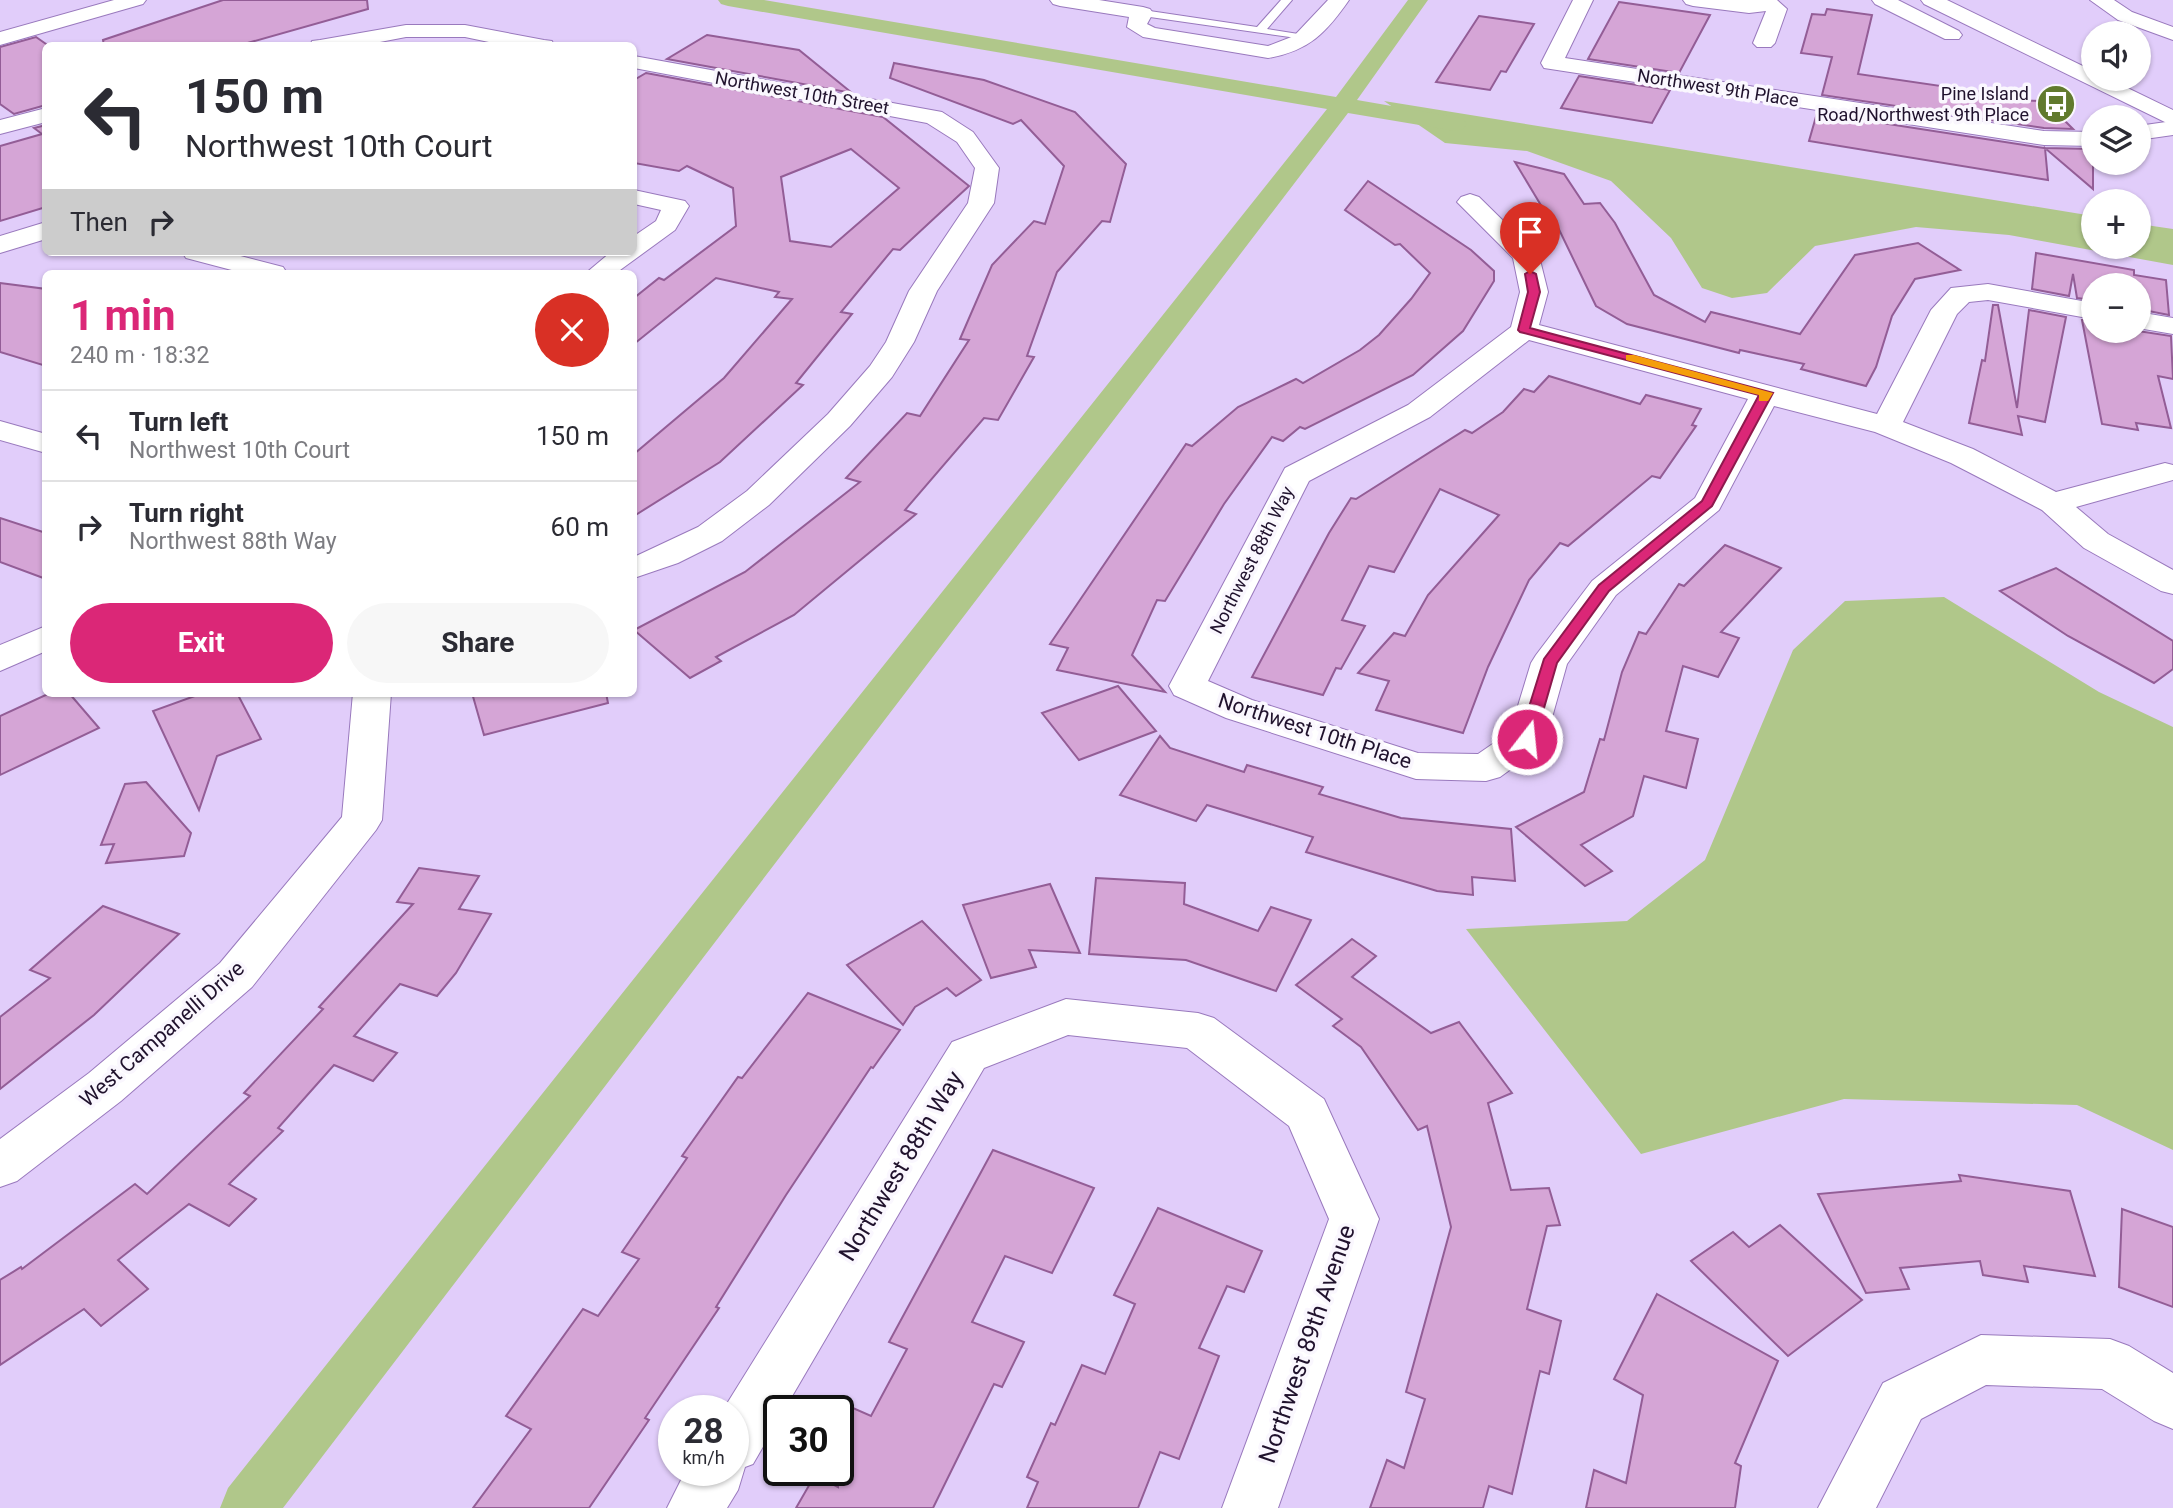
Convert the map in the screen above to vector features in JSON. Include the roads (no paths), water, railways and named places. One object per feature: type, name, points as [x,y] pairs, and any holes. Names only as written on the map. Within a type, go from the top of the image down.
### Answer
[{"type":"street","points":[[0,38],[136,0]]},
{"type":"street","points":[[1060,0],[1143,13]]},
{"type":"street","points":[[1143,13],[1137,20],[1137,27],[1150,33],[1254,51],[1285,50],[1307,38],[1339,0]]},
{"type":"street","name":"Northwest 9th Place","points":[[1583,0],[1552,63],[2044,138],[2081,139]]},
{"type":"street","points":[[1693,0],[1749,7],[1766,2],[1777,9],[1765,43]]},
{"type":"street","points":[[1882,0],[1975,46]]},
{"type":"street","points":[[1931,0],[2173,119]]},
{"type":"street","points":[[2100,0],[2126,16],[2173,34]]},
{"type":"street","points":[[343,42],[406,31],[465,31],[523,42]]},
{"type":"street","name":"Northwest 10th Street","points":[[637,63],[934,117],[965,138],[987,168],[981,203],[923,291],[900,342],[882,372],[839,421],[758,498],[710,534],[637,567]]},
{"type":"street","points":[[0,127],[42,116]]},
{"type":"street","points":[[2151,130],[2173,128]]},
{"type":"street","points":[[2151,135],[2173,145]]},
{"type":"street","points":[[637,198],[676,206],[666,225],[637,246]]},
{"type":"street","points":[[1470,202],[1527,256],[1534,292],[1524,330],[1886,426],[1962,456],[2053,503],[2096,541],[2173,584]]},
{"type":"street","points":[[0,245],[42,231]]},
{"type":"street","points":[[210,256],[263,270]]},
{"type":"street","points":[[603,270],[622,256]]},
{"type":"street","points":[[1886,426],[1945,310],[1961,294],[1988,292],[2081,310]]},
{"type":"street","points":[[2151,322],[2173,326]]},
{"type":"street","name":"Northwest 88th Way","points":[[1187,687],[1296,475],[1419,411],[1524,330]]},
{"type":"street","name":"Northwest 10th Place","points":[[1187,687],[1238,709],[1416,766],[1486,768],[1527,739],[1549,663],[1604,588],[1707,503],[1766,393]]},
{"type":"street","points":[[0,430],[42,443]]},
{"type":"street","points":[[2053,503],[2165,472]]},
{"type":"street","points":[[0,659],[42,639]]},
{"type":"street","name":"West Campanelli Drive","points":[[0,1166],[105,1087],[236,975],[362,820],[372,697]]},
{"type":"street","name":"Northwest 88th Way","points":[[749,1418],[968,1055],[1066,1017],[1198,1031]]},
{"type":"street","name":"Northwest 89th Avenue","points":[[1198,1031],[1307,1113],[1354,1219],[1250,1508]]},
{"type":"street","points":[[1846,1508],[1902,1401],[1981,1360],[2110,1364],[2173,1403]]},
{"type":"street","points":[[695,1508],[708,1486]]},
{"type":"lane","points":[[1259,31],[1287,0]]},
{"type":"lane","points":[[1143,13],[1307,38]]},
{"type":"waterway","points":[[728,0],[1342,105]]},
{"type":"waterway","points":[[1342,105],[1418,0]]},
{"type":"waterway","points":[[248,1508],[1342,105]]},
{"type":"waterway","points":[[1342,105],[1455,124]]},
{"type":"place","name":"Pine Island Road/Northwest 9th Place","points":[[2056,104]]}]
